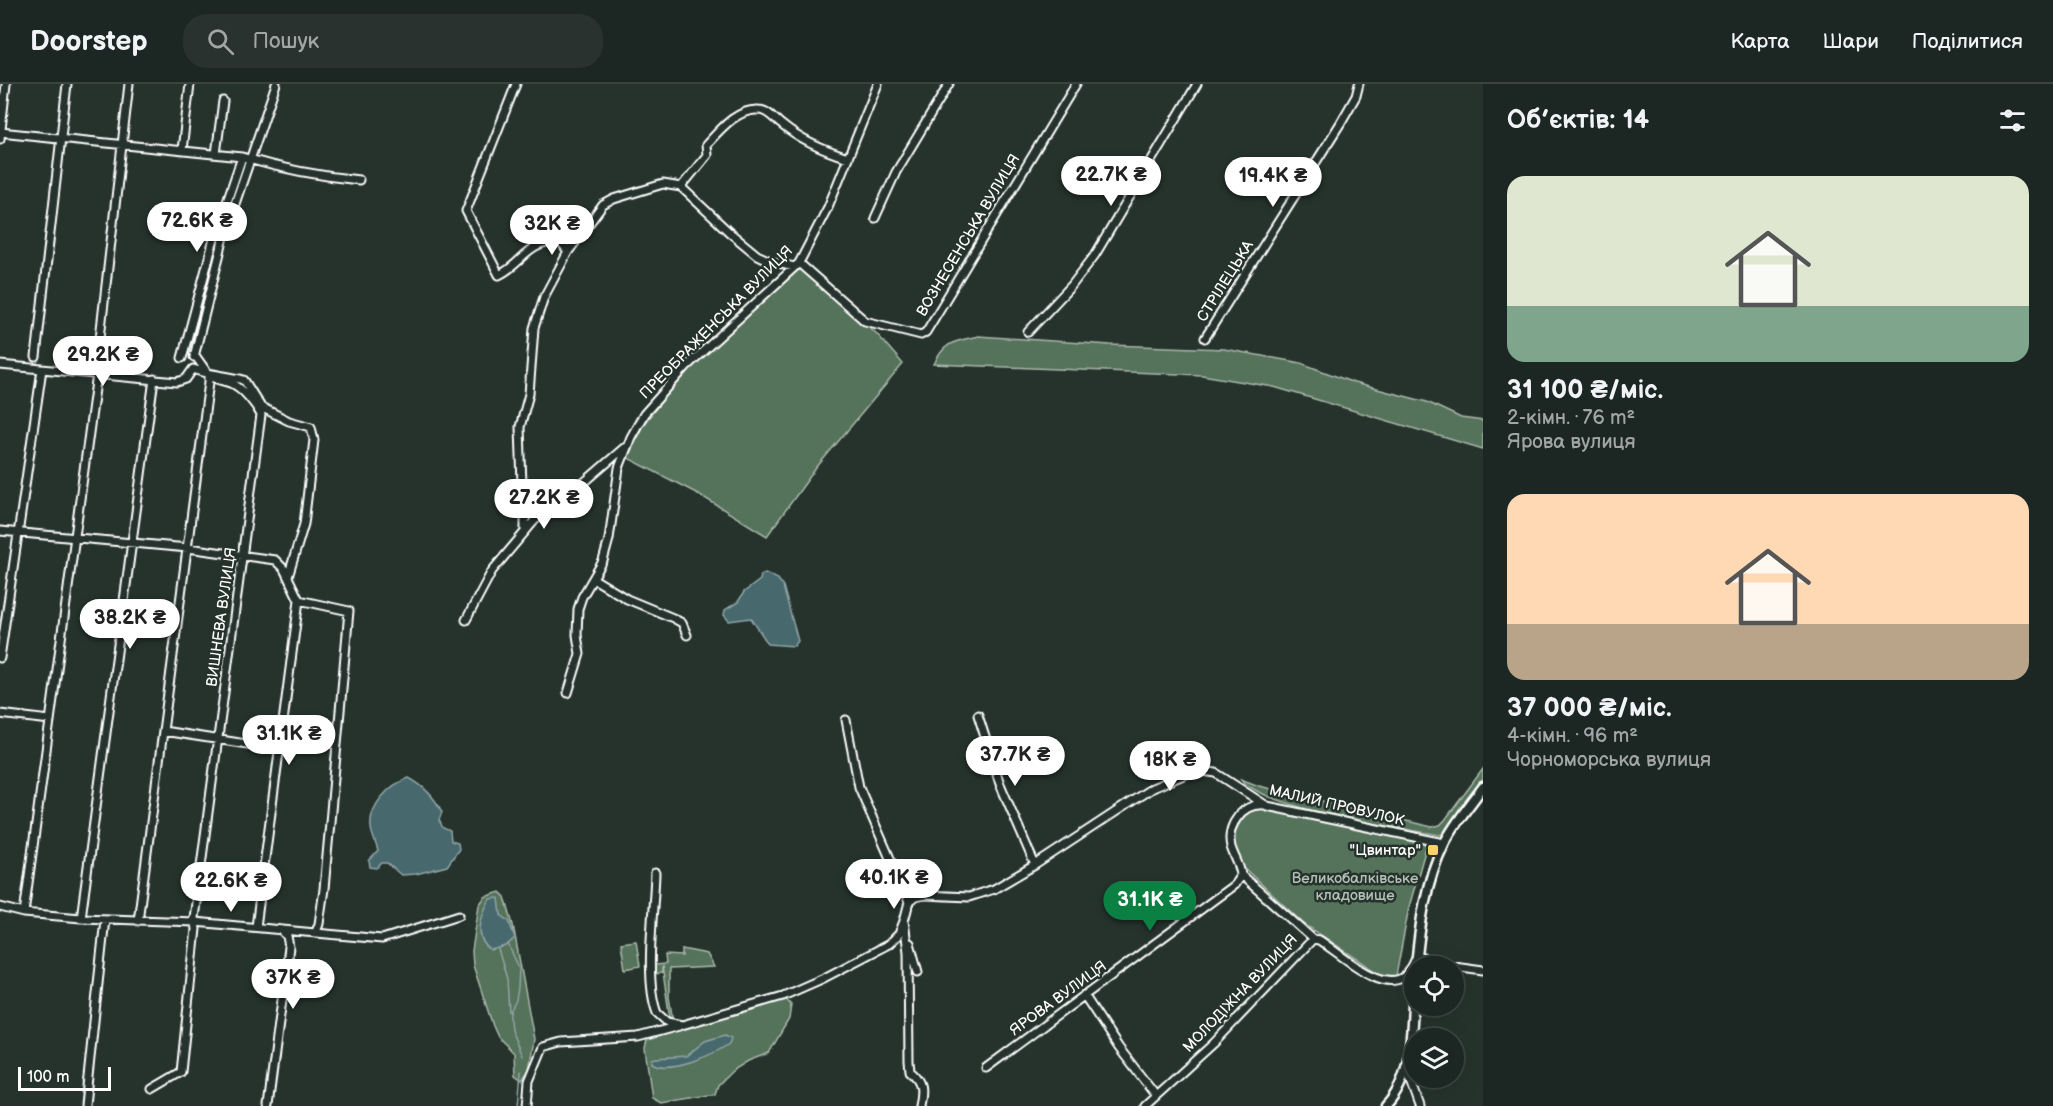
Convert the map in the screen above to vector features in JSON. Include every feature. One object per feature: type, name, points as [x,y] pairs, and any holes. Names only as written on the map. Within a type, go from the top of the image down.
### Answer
[{"type":"street","points":[[0,140],[6,84]]},
{"type":"street","points":[[36,357],[67,84]]},
{"type":"street","points":[[97,364],[129,84]]},
{"type":"street","points":[[182,150],[190,84]]},
{"type":"street","points":[[0,365],[177,382],[186,379],[193,369],[194,354],[225,234],[276,84]]},
{"type":"street","points":[[516,84],[466,211],[499,275],[529,249],[537,246],[561,243],[568,252]]},
{"type":"street","name":"ПРЕОБРАЖЕНСЬКА ВУЛИЦЯ","points":[[568,693],[580,654],[577,635],[579,609],[582,597],[603,561],[609,539],[619,468],[627,446],[644,414],[659,395],[796,265],[828,207],[878,84]]},
{"type":"street","points":[[875,218],[896,171],[949,84]]},
{"type":"street","name":"ВОЗНЕСЕНСЬКА ВУЛИЦЯ","points":[[796,265],[865,321],[916,336],[926,332],[1076,84]]},
{"type":"street","points":[[1028,332],[1072,285],[1095,255],[1132,198],[1197,84]]},
{"type":"street","name":"СТРІЛЕЦЬКА","points":[[1205,338],[1340,124],[1356,96],[1359,84]]},
{"type":"street","points":[[216,154],[223,100]]},
{"type":"street","points":[[681,187],[707,154],[706,145],[728,123],[751,111],[760,110],[767,113],[791,133],[848,158]]},
{"type":"street","points":[[0,132],[242,157],[313,175],[359,180]]},
{"type":"street","points":[[182,358],[214,239],[242,157]]},
{"type":"street","points":[[525,532],[520,427],[529,394],[530,347],[534,328],[544,297],[568,252],[603,205],[657,185],[674,184],[681,187],[757,255],[770,261],[796,265]]},
{"type":"street","points":[[138,921],[188,548],[208,375],[194,354]]},
{"type":"street","points":[[0,658],[42,369]]},
{"type":"street","name":"ВИШНЕВА ВУЛИЦЯ","points":[[152,1089],[181,1072],[195,922],[216,740],[244,555],[261,415],[240,389],[232,383],[219,381],[193,369]]},
{"type":"street","points":[[24,913],[97,374]]},
{"type":"street","points":[[208,375],[228,375],[244,380],[261,407],[289,421],[311,427],[314,432],[304,524],[288,577]]},
{"type":"street","points":[[81,918],[154,380]]},
{"type":"street","name":"ПРЕОБРАЖЕНСЬКА ВУЛИЦЯ","points":[[466,620],[492,571],[535,520],[565,499],[627,446]]},
{"type":"street","points":[[525,497],[537,507],[550,508]]},
{"type":"street","points":[[0,531],[244,555],[275,560],[288,577],[299,600],[256,927]]},
{"type":"street","points":[[594,579],[627,598],[682,623],[687,634]]},
{"type":"street","points":[[299,600],[349,611],[324,890],[319,924],[315,932]]},
{"type":"street","points":[[0,714],[50,720]]},
{"type":"street","points":[[978,715],[1000,784],[1035,865]]},
{"type":"street","points":[[527,1106],[529,1081],[543,1047],[561,1042],[638,1037],[783,996],[824,978],[889,944],[899,934],[909,902],[859,787],[846,720]]},
{"type":"street","points":[[162,731],[279,749]]},
{"type":"street","name":"МАЛИЙ ПРОВУЛОК","points":[[909,902],[915,897],[924,895],[958,897],[980,895],[1035,865],[1152,788],[1188,772],[1210,770],[1267,806],[1444,843]]},
{"type":"street","points":[[1417,956],[1428,885],[1444,843],[1483,787]]},
{"type":"street","points":[[1267,806],[1250,806],[1243,810],[1233,824],[1231,846],[1241,875],[1313,939]]},
{"type":"street","points":[[655,873],[651,970],[654,1001],[657,1014],[672,1024],[682,1025]]},
{"type":"street","name":"ЯРОВА ВУЛИЦЯ","points":[[986,1068],[1229,890],[1241,875]]},
{"type":"street","points":[[0,907],[24,913],[81,918],[195,922],[382,939],[459,915]]},
{"type":"street","points":[[85,1105],[105,919]]},
{"type":"street","points":[[904,921],[918,972]]},
{"type":"street","points":[[904,921],[908,952],[909,1061],[910,1071],[919,1078],[921,1085],[919,1106]]},
{"type":"street","points":[[268,1106],[289,947],[287,936],[280,929]]},
{"type":"street","name":"МОЛОДІЖНА ВУЛИЦЯ","points":[[1145,1106],[1214,1042],[1313,939],[1319,940],[1375,978],[1389,982],[1404,976]]},
{"type":"street","points":[[1464,968],[1483,970]]},
{"type":"street","points":[[1084,995],[1119,1048],[1156,1096]]},
{"type":"street","points":[[1386,1106],[1399,1089],[1404,1073]]},
{"type":"street","points":[[1414,1088],[1420,1106]]},
{"type":"green space","points":[[803,266],[877,334],[903,364],[816,468],[767,536],[700,495],[628,458],[643,425],[679,379]]},
{"type":"green space","points":[[978,336],[1110,345],[1224,349],[1301,363],[1354,383],[1427,402],[1461,418],[1483,421],[1483,449],[1274,387],[1202,375],[934,364],[946,347]]},
{"type":"green space","points":[[1483,769],[1483,779],[1447,830],[1440,835],[1303,808],[1275,799],[1254,789],[1241,779],[1259,786],[1432,827],[1440,825],[1445,820]]},
{"type":"green space","name":"Великобалківське кладовище","points":[[1262,808],[1427,844],[1409,907],[1396,976],[1380,974],[1304,924],[1243,867],[1233,842],[1235,831],[1245,814],[1252,809]]},
{"type":"green space","points":[[500,892],[505,897],[513,925],[534,1039],[529,1070],[522,1080],[515,1075],[514,1053],[498,1037],[493,1026],[473,965],[472,951],[479,905],[485,897]]},
{"type":"green space","points":[[636,941],[640,966],[625,969],[621,943]]},
{"type":"green space","points":[[682,949],[707,954],[714,967],[669,969],[669,997],[673,1021],[670,1019],[662,966],[662,973],[655,974],[655,965],[666,964],[665,955],[682,956]]},
{"type":"green space","points":[[785,998],[791,1005],[789,1019],[769,1053],[748,1061],[732,1071],[718,1085],[715,1094],[661,1103],[652,1098],[645,1048],[647,1040]]},
{"type":"water","points":[[765,573],[778,579],[783,586],[798,641],[794,646],[768,644],[751,618],[729,621],[724,615],[725,610],[738,602],[744,592],[760,580],[761,575]]},
{"type":"water","points":[[409,778],[424,788],[436,801],[442,812],[439,820],[443,828],[450,831],[451,841],[458,843],[459,849],[447,866],[416,874],[401,875],[387,863],[382,863],[377,868],[370,867],[369,861],[378,851],[371,820],[382,797],[395,785]]},
{"type":"water","points":[[499,898],[501,915],[509,921],[515,938],[506,946],[491,950],[482,939],[480,926],[490,899]]},
{"type":"water","points":[[725,1035],[731,1038],[729,1044],[702,1058],[680,1065],[660,1066],[652,1063],[652,1059],[656,1058],[686,1056],[705,1041]]},
{"type":"waterway","points":[[508,944],[519,968],[516,1000],[510,1012],[510,1019],[511,1030],[522,1056]]},
{"type":"waterway","points":[[498,949],[507,979],[509,1012]]},
{"type":"waterway","points":[[518,1106],[521,1071]]},
{"type":"place","name":"\"Цвинтар\"","points":[[1433,850]]}]
